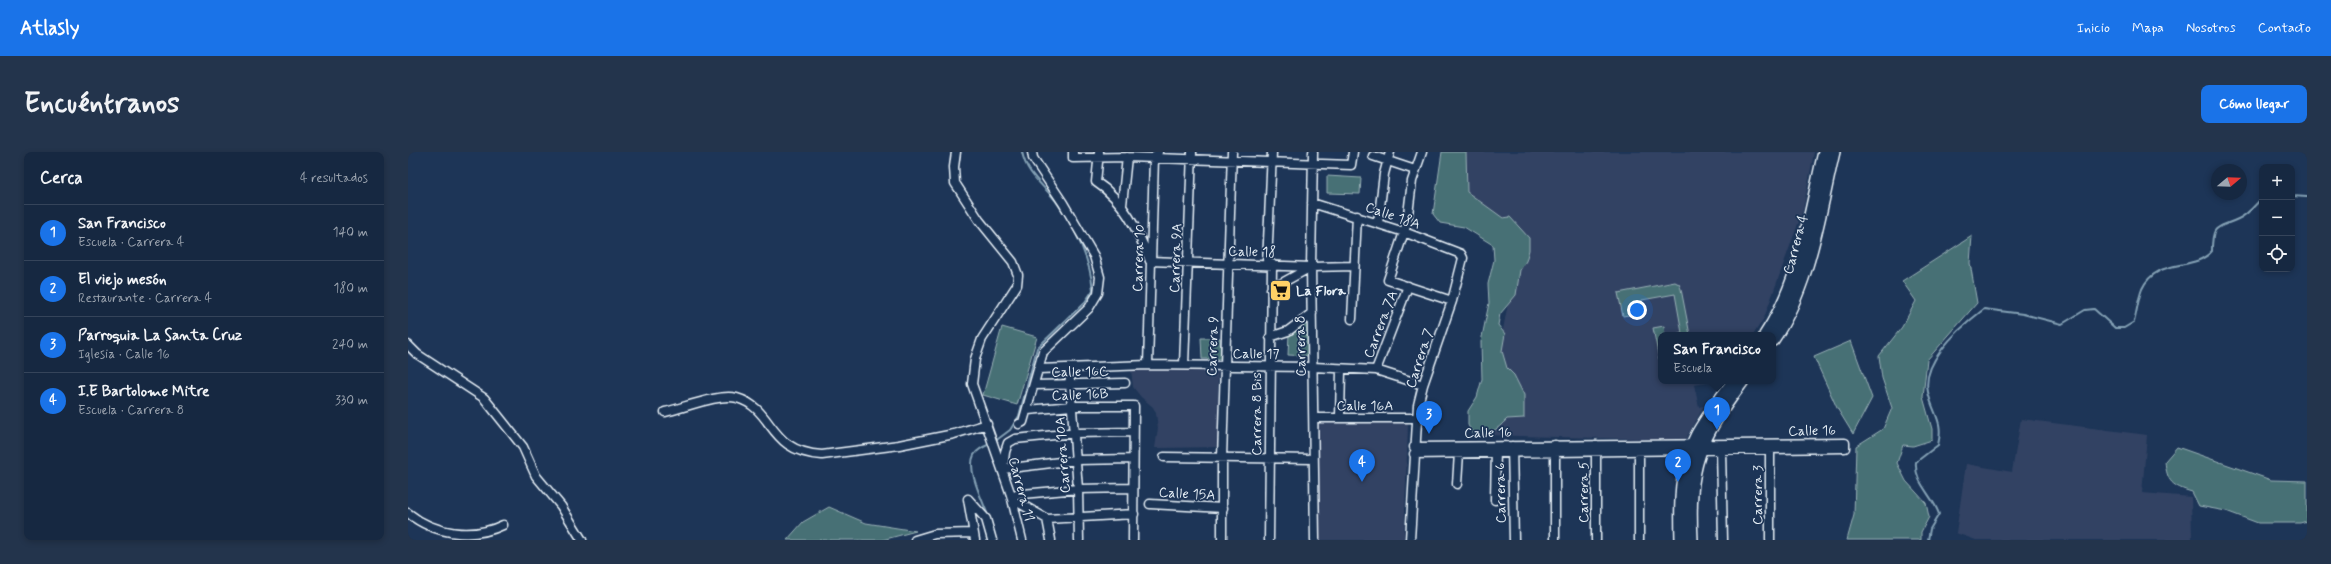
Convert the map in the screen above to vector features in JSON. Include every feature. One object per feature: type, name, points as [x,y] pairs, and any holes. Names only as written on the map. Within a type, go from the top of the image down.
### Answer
[{"type":"main road","name":"Carrera 4","points":[[1767,332],[1781,308],[1794,278],[1824,152]]},
{"type":"main road","name":"Carrera 4","points":[[1776,335],[1789,313],[1806,266],[1834,152]]},
{"type":"main road","points":[[1681,540],[1682,485],[1696,447],[1731,384]]},
{"type":"main road","points":[[1719,407],[1740,384]]},
{"type":"main road","points":[[1692,540],[1690,494],[1695,468],[1696,447]]},
{"type":"street","name":"Carrera 11","points":[[956,152],[954,167],[955,183],[979,220],[1013,262],[1018,275],[1017,286],[982,339],[975,359],[972,384],[996,446],[1012,497],[1022,540]]},
{"type":"street","points":[[1019,424],[1023,422],[1028,410],[1043,352],[1048,345],[1089,308],[1098,293],[1100,278],[1094,256],[1063,203],[1033,158],[1032,152]]},
{"type":"street","name":"Carrera 8 Bis","points":[[1269,540],[1269,366],[1271,289],[1269,264],[1272,152]]},
{"type":"street","name":"Carrera 8","points":[[1313,152],[1311,267],[1314,418],[1313,459],[1316,540]]},
{"type":"street","points":[[1073,155],[1127,157],[1156,155],[1232,156],[1271,162],[1351,165],[1353,152]]},
{"type":"street","name":"Carrera 7A","points":[[1376,370],[1408,286],[1388,280],[1404,232],[1415,170],[1422,152]]},
{"type":"street","points":[[1099,155],[1096,182],[1109,190],[1122,205],[1141,238],[1150,262]]},
{"type":"street","name":"Carrera 10","points":[[1148,366],[1150,262],[1156,155]]},
{"type":"street","name":"Carrera 9A","points":[[1184,365],[1192,156]]},
{"type":"street","name":"Carrera 9","points":[[1222,540],[1224,366],[1232,156]]},
{"type":"street","points":[[1373,156],[1388,156],[1415,170]]},
{"type":"street","points":[[1378,223],[1388,156]]},
{"type":"street","points":[[1122,205],[1127,157]]},
{"type":"street","name":"Calle 18A","points":[[1312,203],[1404,232],[1461,254],[1463,258]]},
{"type":"street","points":[[1352,319],[1357,216]]},
{"type":"street","name":"Carrera 7","points":[[1410,540],[1416,418],[1423,385],[1452,301],[1463,258]]},
{"type":"street","name":"Calle 18","points":[[1150,262],[1269,264],[1311,267],[1354,266]]},
{"type":"street","points":[[1271,289],[1311,267]]},
{"type":"street","points":[[1408,286],[1452,301]]},
{"type":"street","points":[[1270,337],[1288,332],[1312,313]]},
{"type":"street","points":[[408,345],[417,354],[484,398],[523,447],[536,476],[561,506],[582,540]]},
{"type":"street","name":"Calle 17","points":[[1038,370],[1184,365],[1313,367],[1341,370],[1376,370],[1423,385]]},
{"type":"street","name":"Carrera 10A","points":[[1069,369],[1078,489],[1079,540]]},
{"type":"street","points":[[1340,418],[1341,370]]},
{"type":"street","name":"Calle 16C","points":[[1034,385],[1070,383],[1125,383]]},
{"type":"street","points":[[665,412],[716,399],[736,398],[751,405],[763,416],[781,441],[790,447],[810,455],[822,456],[900,445],[954,434],[987,424]]},
{"type":"street","name":"Calle 16B","points":[[1028,410],[1072,406],[1134,406],[1133,432]]},
{"type":"street","name":"Calle 16A","points":[[1314,418],[1416,418]]},
{"type":"street","points":[[1133,459],[1076,460],[1003,469],[1005,452],[1008,443],[1015,439],[1074,433],[1133,432],[1134,514],[1133,540]]},
{"type":"street","name":"Calle 16","points":[[1414,450],[1496,448],[1696,447],[1845,443],[1845,448],[1721,450],[1696,447],[1639,450],[1596,448]]},
{"type":"street","name":"Calle 16","points":[[1414,450],[1459,453],[1496,448]]},
{"type":"street","name":"Carrera 6","points":[[1495,500],[1496,448]]},
{"type":"street","name":"Carrera 6","points":[[1512,448],[1514,540]]},
{"type":"street","points":[[1555,448],[1555,540]]},
{"type":"street","name":"Carrera 5","points":[[1596,448],[1596,540]]},
{"type":"street","name":"Carrera 3","points":[[1770,449],[1770,540]]},
{"type":"street","points":[[1639,450],[1639,540]]},
{"type":"street","points":[[1721,450],[1723,540]]},
{"type":"street","points":[[1457,484],[1459,453]]},
{"type":"street","points":[[1164,457],[1313,459]]},
{"type":"street","points":[[1012,497],[1078,489],[1133,488]]},
{"type":"street","points":[[1012,497],[1047,519],[1134,514]]},
{"type":"street","points":[[915,540],[936,537],[974,537],[968,499],[983,514],[992,540]]},
{"type":"street","name":"Calle 15A","points":[[1150,504],[1223,508]]},
{"type":"street","points":[[408,513],[425,526],[446,534],[484,532],[503,524]]},
{"type":"street","points":[[971,519],[983,514]]},
{"type":"street","points":[[1047,519],[1052,540]]},
{"type":"shaded area","points":[[1458,152],[1814,152],[1803,210],[1764,318],[1755,332],[1658,332],[1658,384],[1700,384],[1694,385],[1699,407],[1704,406],[1685,440],[1483,435],[1520,240],[1453,188]]},
{"type":"shaded area","points":[[1218,368],[1218,447],[1155,448],[1158,428],[1156,413],[1153,407],[1141,397],[1133,387],[1131,369]]},
{"type":"shaded area","points":[[2021,419],[2147,435],[2142,493],[2191,497],[2192,540],[1976,540],[1956,533],[1966,464],[2012,472]]},
{"type":"shaded area","points":[[1318,423],[1408,423],[1404,540],[1319,540]]},
{"type":"green space","points":[[1442,152],[1466,152],[1467,192],[1503,218],[1510,217],[1529,238],[1529,250],[1526,261],[1520,270],[1516,295],[1500,314],[1498,325],[1505,334],[1502,351],[1507,368],[1514,375],[1524,395],[1524,418],[1507,419],[1492,432],[1484,434],[1473,435],[1468,425],[1468,411],[1477,397],[1482,379],[1481,342],[1489,303],[1488,284],[1494,260],[1493,245],[1464,227],[1440,223],[1433,214]]},
{"type":"green space","points":[[1327,176],[1361,178],[1360,194],[1327,193]]},
{"type":"green space","points":[[1972,236],[1970,263],[1977,303],[1927,360],[1923,397],[1932,429],[1932,440],[1913,446],[1903,445],[1897,463],[1906,481],[1926,503],[1929,517],[1921,532],[1921,540],[1847,540],[1854,515],[1856,446],[1883,429],[1892,408],[1882,378],[1879,356],[1902,327],[1916,301],[1902,281]]},
{"type":"green space","points":[[1675,282],[1679,284],[1689,332],[1682,332],[1675,294],[1642,300],[1644,312],[1623,316],[1618,293]]},
{"type":"green space","points":[[1308,321],[1308,356],[1288,355],[1289,334]]},
{"type":"green space","points":[[1664,326],[1665,332],[1658,332],[1658,354],[1653,328]]},
{"type":"green space","points":[[1002,327],[1037,337],[1017,405],[983,395]]},
{"type":"green space","points":[[1201,338],[1220,338],[1221,359],[1202,359]]},
{"type":"green space","points":[[1851,341],[1872,398],[1853,434],[1837,408],[1814,357]]},
{"type":"green space","points":[[2177,447],[2271,480],[2307,481],[2307,521],[2300,523],[2258,523],[2226,511],[2199,506],[2192,492],[2175,485],[2167,474],[2165,461]]},
{"type":"green space","points":[[829,507],[866,523],[916,531],[882,540],[787,540],[803,522]]},
{"type":"waterway","points":[[994,442],[1010,430],[1019,416],[1037,348],[1085,302],[1093,290],[1085,254],[1075,231],[1055,200],[1035,178],[1027,166],[1022,152]]},
{"type":"waterway","points":[[2295,196],[2307,197]]},
{"type":"waterway","points":[[1928,540],[1930,529],[1939,514],[1918,476],[1916,462],[1938,445],[1940,429],[1939,423],[1930,400],[1927,380],[1931,368],[1945,345],[1984,309],[2023,314],[2062,324],[2085,310],[2094,309],[2115,328],[2124,328],[2134,322],[2142,289],[2148,279],[2166,268],[2195,261],[2204,257],[2212,251],[2213,236],[2217,228],[2245,215],[2260,200]]},
{"type":"waterway","points":[[989,518],[974,478],[972,461],[977,451],[990,444]]},
{"type":"waterway","points":[[992,526],[996,540]]},
{"type":"place","name":"La Flora","points":[[1280,290]]},
{"type":"place","name":"San Francisco","points":[[1717,430]]},
{"type":"place","name":"Parroquia La Santa Cruz","points":[[1429,434]]},
{"type":"place","name":"I.E Bartolome Mitre","points":[[1362,482]]},
{"type":"place","name":"El viejo mesón","points":[[1678,482]]}]
